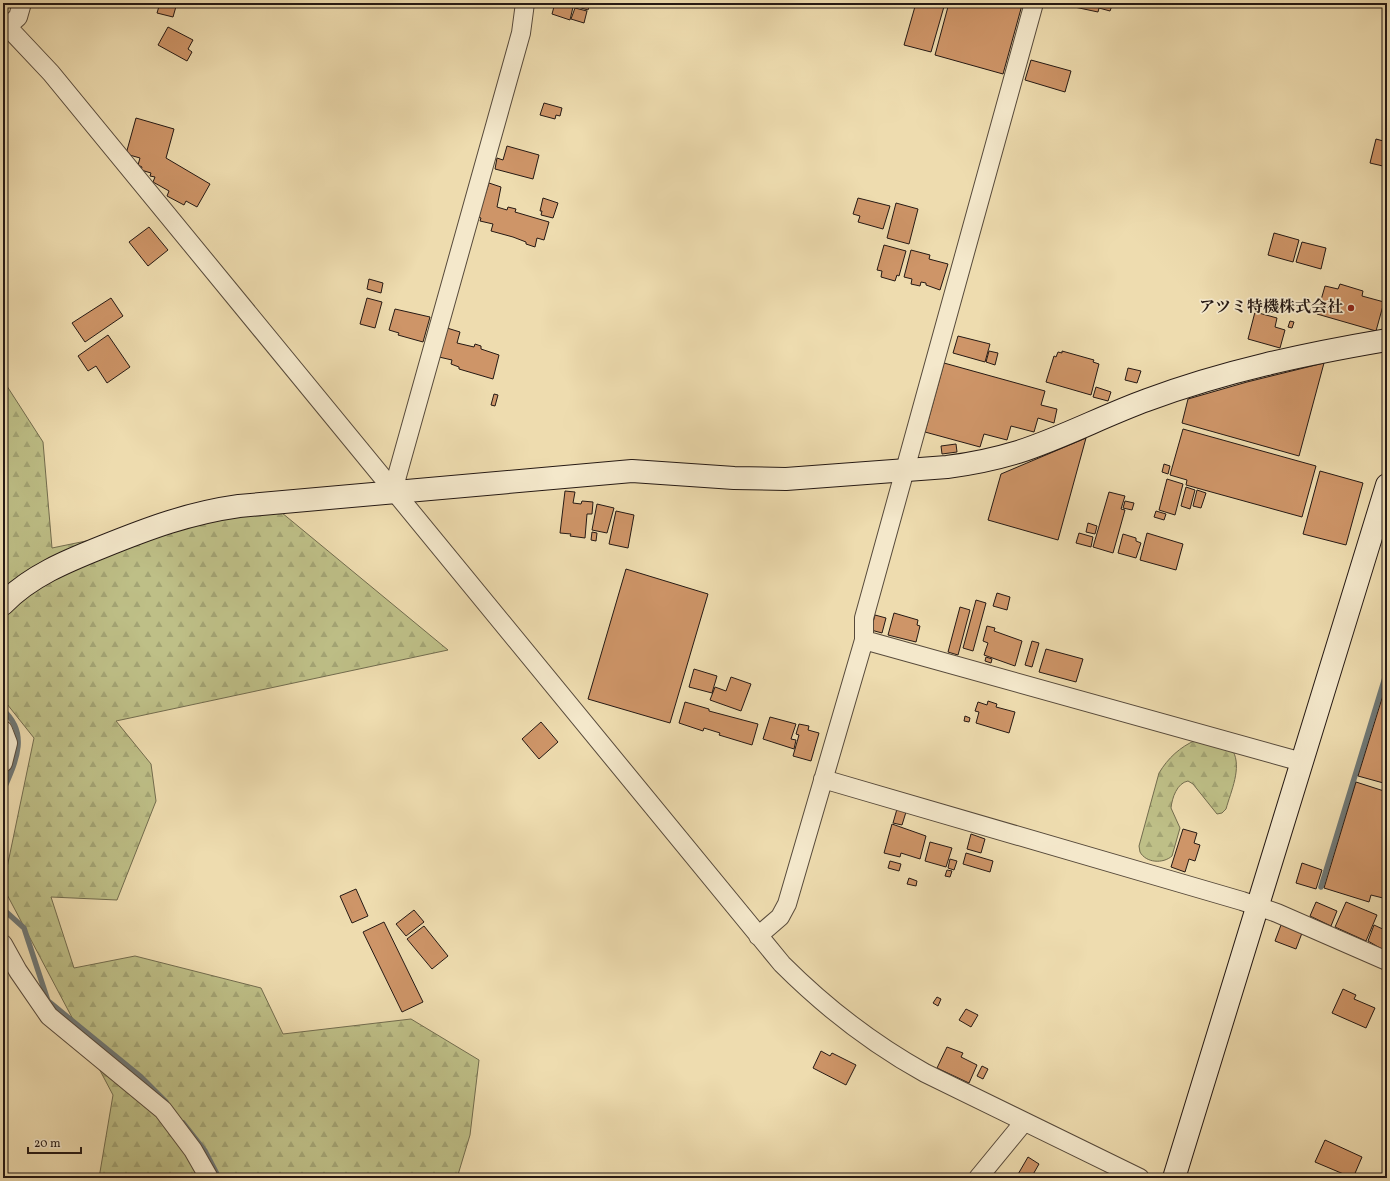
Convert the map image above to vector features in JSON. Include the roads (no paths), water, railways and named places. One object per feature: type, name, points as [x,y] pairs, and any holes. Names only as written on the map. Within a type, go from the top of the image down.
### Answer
[{"type":"street","points":[[22,3],[18,17],[5,25],[51,74],[758,936],[809,990],[873,1042],[925,1073],[1140,1178]]},
{"type":"street","points":[[394,492],[397,476],[521,33],[525,3]]},
{"type":"street","points":[[758,936],[780,917],[787,904],[864,640],[864,618],[1034,3]]},
{"type":"street","points":[[3,604],[31,581],[56,566],[138,532],[191,514],[239,506],[632,471],[734,478],[786,479],[947,467],[994,459],[1040,444],[1146,400],[1211,378],[1311,353],[1387,340]]},
{"type":"street","points":[[1174,1178],[1387,485]]},
{"type":"street","points":[[864,640],[1302,762]]},
{"type":"street","points":[[3,730],[8,743],[3,763]]},
{"type":"street","points":[[823,779],[1257,906],[1387,961]]},
{"type":"street","points":[[3,944],[18,971],[48,1016],[163,1110],[193,1150],[209,1178]]},
{"type":"street","points":[[978,1178],[1024,1122]]},
{"type":"waterway","points":[[1321,887],[1387,671]]},
{"type":"waterway","points":[[3,710],[11,719],[16,729],[18,739],[18,749],[12,770],[3,791]]},
{"type":"waterway","points":[[3,909],[24,928],[48,1001],[141,1077],[166,1102]]},
{"type":"waterway","points":[[183,1123],[205,1151],[219,1178]]},
{"type":"place","name":"アツミ特機株式会社","points":[[1351,308]]}]
